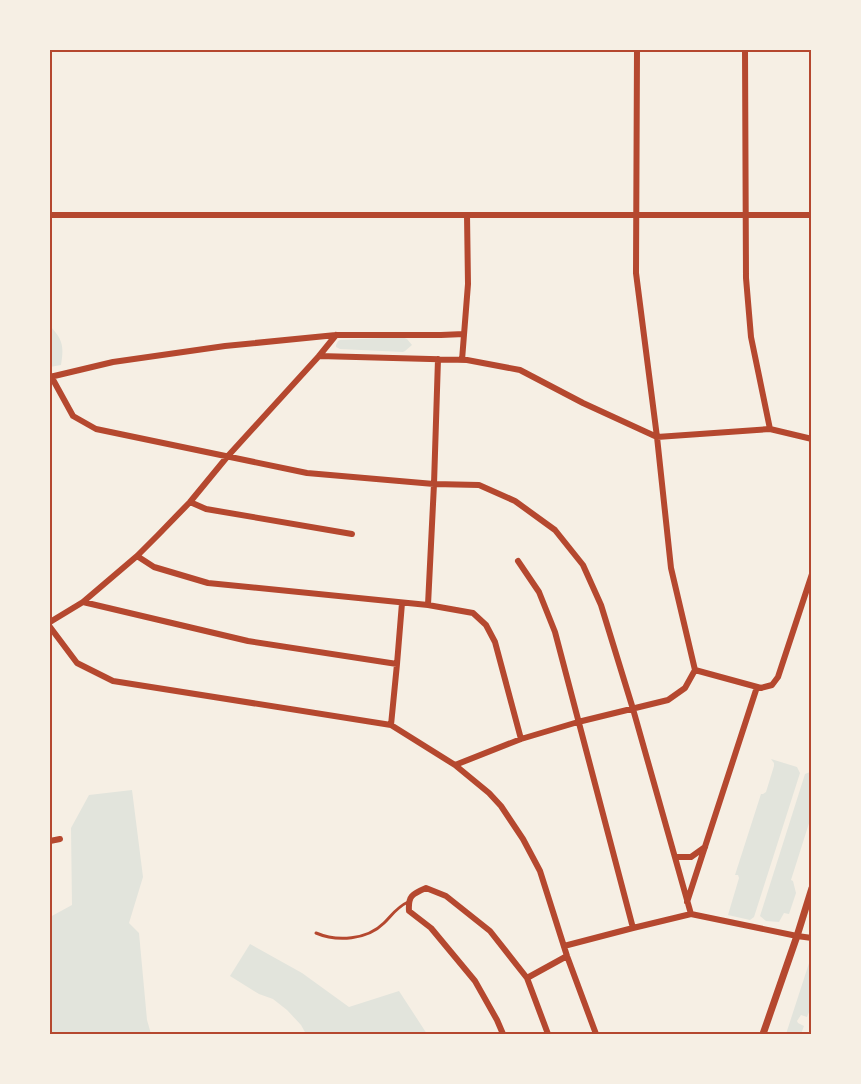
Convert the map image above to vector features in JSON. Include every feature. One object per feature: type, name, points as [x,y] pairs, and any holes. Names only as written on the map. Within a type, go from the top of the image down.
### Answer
[{"type":"street","points":[[454,765],[521,739],[668,700],[685,688],[695,670],[671,568],[636,273],[637,50]]},
{"type":"street","points":[[745,50],[746,278],[751,337],[770,429]]},
{"type":"street","points":[[50,215],[812,215]]},
{"type":"street","points":[[462,360],[468,284],[467,215]]},
{"type":"street","points":[[464,334],[336,335],[225,346],[113,362],[50,376],[73,416],[96,429],[307,473],[434,484],[479,485],[515,501],[555,530],[583,565],[601,605],[691,914]]},
{"type":"street","points":[[50,622],[83,602],[136,556],[190,502],[336,335]]},
{"type":"street","points":[[319,356],[438,358],[520,370],[583,403],[657,437],[770,429],[812,440]]},
{"type":"street","points":[[428,605],[438,358]]},
{"type":"street","points":[[190,502],[206,509],[352,534]]},
{"type":"street","points":[[136,556],[154,567],[208,583],[428,605],[473,613],[486,625],[495,642],[521,739]]},
{"type":"street","points":[[518,561],[538,592],[555,632],[633,928]]},
{"type":"street","points":[[695,670],[761,688],[772,685],[778,677],[812,574]]},
{"type":"street","points":[[83,602],[248,641],[398,664]]},
{"type":"street","points":[[391,725],[402,603]]},
{"type":"street","points":[[50,627],[77,663],[113,681],[391,725],[454,765],[489,793],[524,839],[540,871],[567,957],[596,1035]]},
{"type":"street","points":[[687,903],[757,687]]},
{"type":"street","points":[[50,841],[60,839]]},
{"type":"street","points":[[675,857],[691,856],[705,847]]},
{"type":"street","points":[[503,1035],[475,981],[431,928],[409,911],[408,902],[414,893],[426,888],[447,896],[490,931],[527,978],[548,1035]]},
{"type":"street","points":[[763,1035],[812,888]]},
{"type":"street","points":[[564,946],[691,914],[812,938]]},
{"type":"street","points":[[527,978],[567,957]]},
{"type":"lane","points":[[316,933],[344,938],[359,937],[373,932],[399,906],[408,902]]},
{"type":"shaded area","points":[[50,326],[60,339],[62,353],[61,365],[50,367]]},
{"type":"shaded area","points":[[402,337],[412,345],[403,352],[336,347],[340,340]]},
{"type":"shaded area","points":[[771,759],[797,767],[800,773],[754,917],[750,920],[728,915],[739,878],[735,875],[761,794],[766,792],[774,766]]},
{"type":"shaded area","points":[[812,772],[811,820],[791,880],[796,893],[789,914],[784,913],[779,922],[766,921],[760,916],[805,774]]},
{"type":"shaded area","points":[[132,790],[143,877],[129,923],[139,933],[147,1020],[151,1034],[50,1034],[50,917],[72,905],[71,828],[89,795]]},
{"type":"shaded area","points":[[250,944],[302,973],[349,1007],[399,991],[427,1034],[306,1034],[287,1010],[273,999],[259,994],[230,976]]},
{"type":"shaded area","points":[[811,957],[811,1007],[807,1017],[801,1015],[797,1021],[804,1026],[801,1034],[786,1034]]}]
